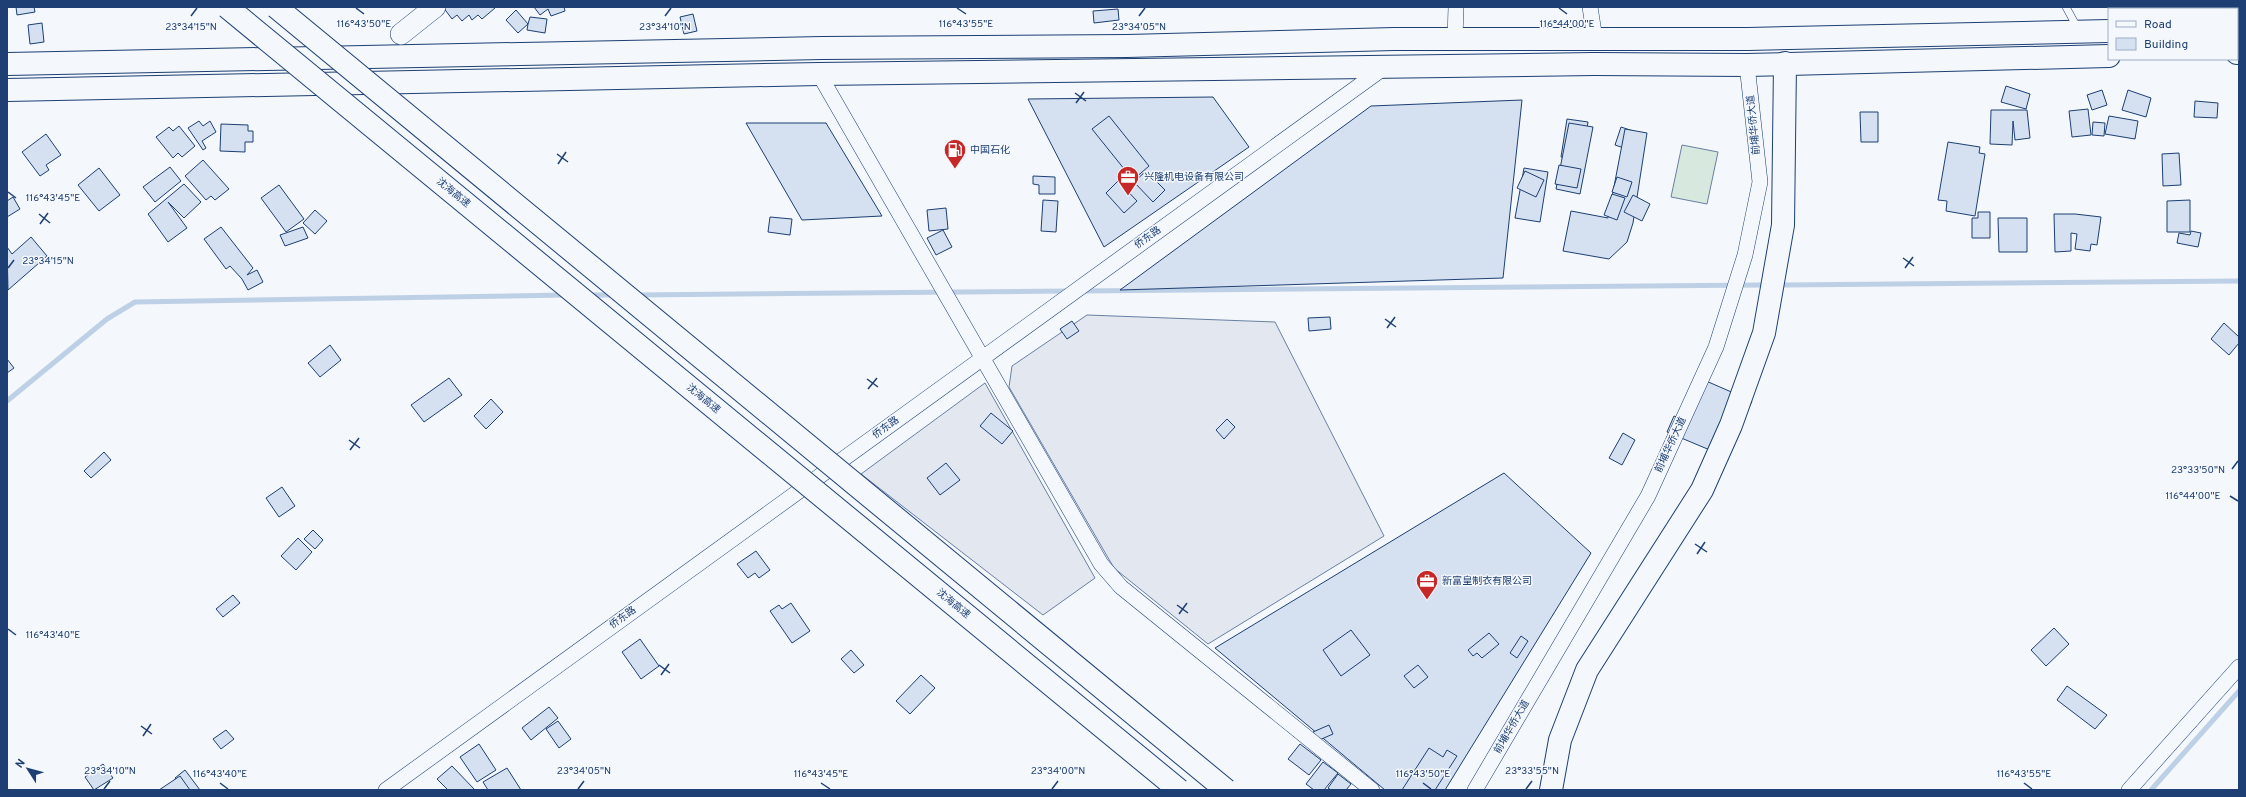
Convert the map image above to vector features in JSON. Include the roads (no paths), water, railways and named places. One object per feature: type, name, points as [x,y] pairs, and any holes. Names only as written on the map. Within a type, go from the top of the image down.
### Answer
[{"type":"main road","name":"沈海高速","points":[[227,7],[1179,790]]},
{"type":"main road","points":[[276,7],[1226,790]]},
{"type":"main road","points":[[7,64],[388,56],[1127,46],[1455,39],[1748,39],[2108,31]]},
{"type":"main road","points":[[7,90],[819,74],[1594,64],[1747,64],[2108,56]]},
{"type":"main road","points":[[1551,790],[1560,740],[1587,670],[1702,490],[1731,425],[1764,333],[1783,225],[1785,63]]},
{"type":"street","points":[[401,34],[435,7]]},
{"type":"street","points":[[1455,39],[1456,7]]},
{"type":"street","points":[[1590,7],[1595,39]]},
{"type":"street","name":"前埔华侨大道","points":[[1475,790],[1648,496],[1716,347],[1745,255],[1760,182],[1747,64]]},
{"type":"street","name":"侨东路","points":[[386,790],[1385,67]]},
{"type":"street","points":[[819,74],[1101,564],[1121,587],[1372,790]]},
{"type":"street","points":[[2129,790],[2239,667]]},
{"type":"lane","points":[[2066,7],[2079,32]]},
{"type":"waterway","points":[[1784,285],[2239,281]]},
{"type":"waterway","points":[[1082,291],[1761,285]]},
{"type":"waterway","points":[[636,295],[1068,291]]},
{"type":"waterway","points":[[7,401],[107,319],[135,302],[566,295]]},
{"type":"waterway","points":[[588,295],[614,295]]},
{"type":"waterway","points":[[2151,790],[2239,691]]},
{"type":"place","name":"中国石化","points":[[955,170]]},
{"type":"place","name":"兴隆机电设备有限公司","points":[[1128,196]]},
{"type":"place","name":"新富皇制衣有限公司","points":[[1427,600]]}]
